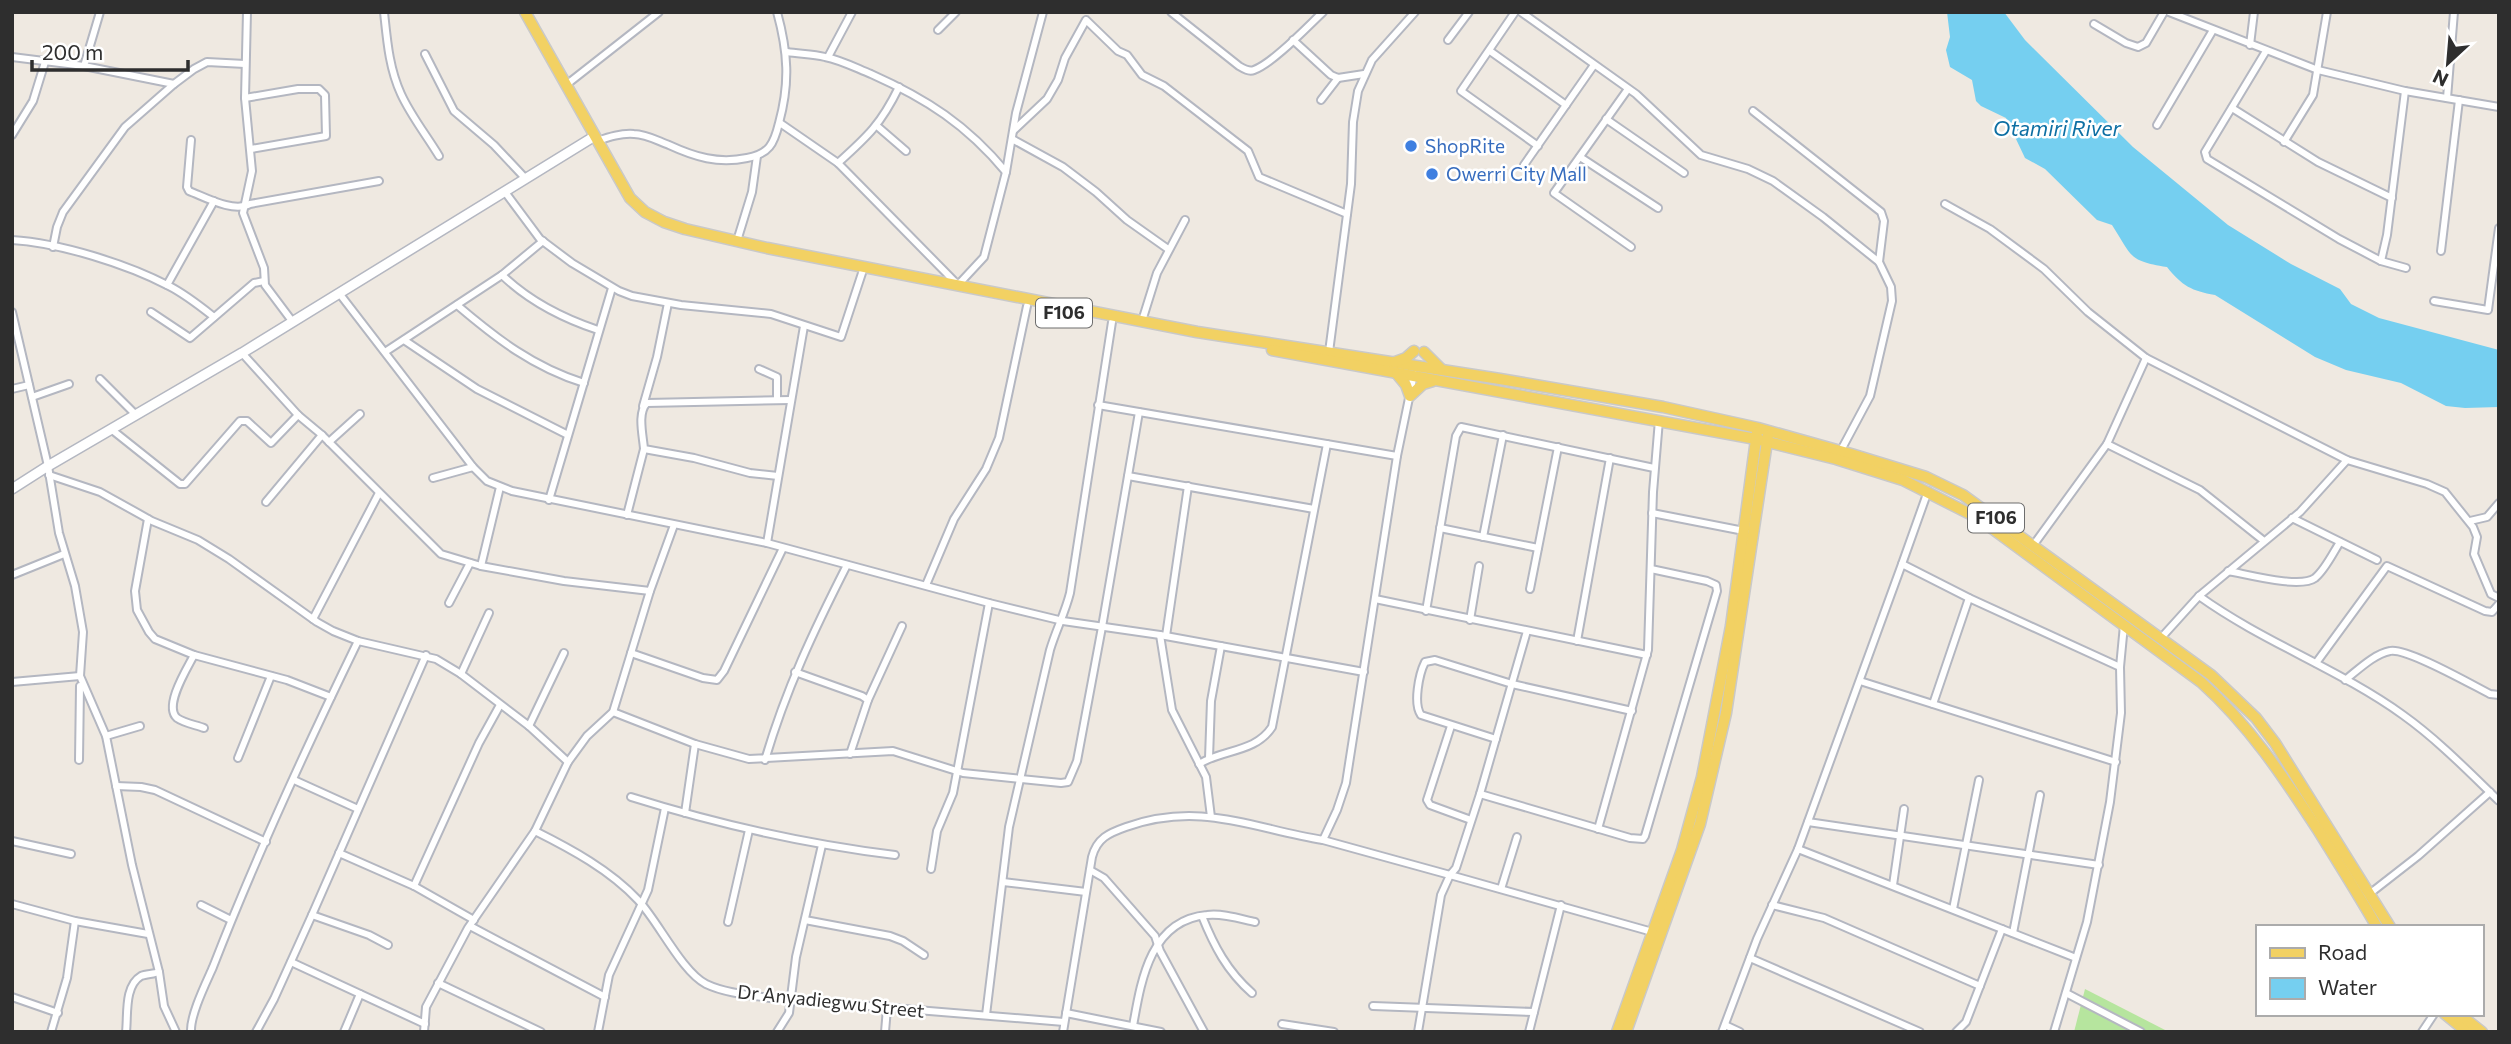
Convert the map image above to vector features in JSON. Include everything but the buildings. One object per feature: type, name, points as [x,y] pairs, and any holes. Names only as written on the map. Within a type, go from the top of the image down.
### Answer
[{"type":"main road","name":"F106","points":[[519,12],[630,198],[645,212],[679,228],[767,251]]},
{"type":"main road","name":"F106","points":[[525,12],[626,202],[641,217],[683,235],[863,270],[1027,306],[1142,321],[1197,334],[1395,368],[1415,371],[1443,370],[1663,407],[1939,482],[1963,495],[2124,625],[2201,682],[2245,726],[2388,925]]},
{"type":"main road","name":"F106","points":[[863,270],[958,285],[1112,322],[1329,352],[1395,368]]},
{"type":"main road","points":[[1437,380],[1423,384],[1410,396],[1395,368],[1406,358],[1419,352],[1443,370]]},
{"type":"main road","name":"F106","points":[[1415,371],[1437,380],[1659,420],[1762,435]]},
{"type":"main road","points":[[1626,1032],[1702,777],[1717,706],[1762,435]]},
{"type":"main road","points":[[1617,1032],[1700,824],[1727,713],[1762,435]]},
{"type":"main road","name":"F106","points":[[1838,455],[1928,491],[1978,518],[2161,638],[2211,675],[2256,718],[2291,767],[2366,897],[2376,925]]},
{"type":"main road","points":[[2448,1016],[2468,1032]]},
{"type":"main road","points":[[2463,1016],[2482,1032]]},
{"type":"street","points":[[84,66],[100,12]]},
{"type":"street","points":[[247,12],[245,98],[251,149],[251,182],[243,208],[245,222],[264,268],[264,281],[292,321]]},
{"type":"street","points":[[384,12],[390,62],[397,85],[439,156]]},
{"type":"street","points":[[566,85],[659,12]]},
{"type":"street","points":[[12,489],[48,471],[111,429],[242,353],[524,178],[593,140],[634,134],[709,160],[727,162],[757,156],[769,150],[775,142],[780,123],[788,74],[787,52],[778,12]]},
{"type":"street","points":[[828,57],[852,12]]},
{"type":"street","points":[[938,30],[956,12]]},
{"type":"street","points":[[780,123],[838,163],[958,285],[984,257],[1042,12]]},
{"type":"street","points":[[1171,12],[1247,71],[1254,70],[1293,40],[1323,12]]},
{"type":"street","points":[[1329,352],[1351,184],[1353,122],[1364,74],[1377,53],[1415,12]]},
{"type":"street","points":[[1448,40],[1469,12]]},
{"type":"street","points":[[1515,12],[1461,91],[1538,146]]},
{"type":"street","points":[[1521,12],[1628,89],[1701,155],[1748,169],[1773,181],[1879,262],[1891,287],[1892,301],[1870,396],[1838,455]]},
{"type":"street","points":[[2094,24],[2138,47],[2146,43],[2166,12],[2185,15],[2213,30],[2318,70],[2404,91],[2499,107]]},
{"type":"street","points":[[2250,45],[2254,12]]},
{"type":"street","points":[[2284,142],[2313,95],[2327,12]]},
{"type":"street","points":[[2447,98],[2454,12]]},
{"type":"street","points":[[1014,130],[1047,99],[1086,20],[1118,51],[1127,55],[1142,75],[1164,86],[1248,151],[1259,177],[1347,214]]},
{"type":"street","points":[[2157,125],[2213,30]]},
{"type":"street","points":[[1293,40],[1331,75],[1338,78],[1364,74]]},
{"type":"street","points":[[1489,51],[1566,105]]},
{"type":"street","points":[[2266,51],[2205,152],[2207,159],[2339,239],[2381,261],[2406,268]]},
{"type":"street","points":[[787,52],[828,57],[900,87],[932,104],[988,150],[1006,172]]},
{"type":"street","points":[[425,54],[454,111],[480,132],[524,178]]},
{"type":"street","points":[[12,57],[84,66],[174,84]]},
{"type":"street","points":[[12,135],[33,101],[45,62]]},
{"type":"street","points":[[53,247],[59,218],[125,127],[174,84],[207,62],[245,64]]},
{"type":"street","points":[[1524,165],[1594,65]]},
{"type":"street","points":[[1321,100],[1338,78]]},
{"type":"street","points":[[838,163],[871,134],[900,87]]},
{"type":"street","points":[[245,98],[298,89],[319,89],[324,94],[326,136],[251,149]]},
{"type":"street","points":[[1628,89],[1554,193],[1631,247]]},
{"type":"street","points":[[2381,261],[2392,198],[2404,91]]},
{"type":"street","points":[[2441,251],[2459,100]]},
{"type":"street","points":[[2232,108],[2284,142],[2392,198]]},
{"type":"street","points":[[1753,111],[1881,212],[1884,221],[1879,262]]},
{"type":"street","points":[[1606,120],[1684,173]]},
{"type":"street","points":[[877,126],[906,151]]},
{"type":"street","points":[[1012,139],[1063,167],[1127,220],[1168,249]]},
{"type":"street","points":[[191,140],[187,187],[189,191],[243,208],[250,204],[379,181]]},
{"type":"street","points":[[737,241],[752,192],[757,156]]},
{"type":"street","points":[[1580,157],[1658,208]]},
{"type":"street","points":[[505,192],[543,241],[612,288],[632,296],[668,303],[771,314],[841,337],[863,270]]},
{"type":"street","points":[[167,285],[214,201]]},
{"type":"street","points":[[1945,204],[1990,229],[2033,261],[2104,325],[2146,358],[2347,460],[2440,488],[2470,521],[2477,537],[2476,558],[2491,594],[2499,598]]},
{"type":"street","points":[[1142,321],[1149,294],[1168,249],[1185,220]]},
{"type":"street","points":[[2434,300],[2487,310],[2499,228]]},
{"type":"street","points":[[12,240],[100,258],[167,285],[214,317]]},
{"type":"street","points":[[385,352],[502,275],[543,241]]},
{"type":"street","points":[[502,275],[537,303],[576,323],[598,330]]},
{"type":"street","points":[[152,312],[190,338],[254,283],[264,281]]},
{"type":"street","points":[[548,500],[612,288]]},
{"type":"street","points":[[339,293],[474,467],[500,488],[767,543],[1063,621],[1364,672]]},
{"type":"street","points":[[627,515],[644,449],[641,413],[657,357],[668,303]]},
{"type":"street","points":[[457,305],[515,352],[548,371],[584,383]]},
{"type":"street","points":[[926,585],[950,527],[986,468],[999,438],[1027,306]]},
{"type":"street","points":[[12,312],[64,554],[75,586],[83,632],[80,676],[106,736],[148,934],[159,972],[164,1006],[176,1032]]},
{"type":"street","points":[[986,1015],[1009,827],[1049,650],[1063,621],[1070,593],[1112,322]]},
{"type":"street","points":[[767,543],[804,326]]},
{"type":"street","points":[[404,340],[477,389],[568,435]]},
{"type":"street","points":[[242,353],[298,415],[322,435],[441,554],[481,566],[564,581],[650,591]]},
{"type":"street","points":[[2030,550],[2108,444],[2146,358]]},
{"type":"street","points":[[759,369],[777,377],[777,400]]},
{"type":"street","points":[[1323,840],[1343,796],[1397,456],[1415,371]]},
{"type":"street","points":[[100,379],[136,415]]},
{"type":"street","points":[[32,397],[69,384]]},
{"type":"street","points":[[12,389],[29,385]]},
{"type":"street","points":[[643,406],[647,403],[791,400]]},
{"type":"street","points":[[1098,405],[1397,456]]},
{"type":"street","points":[[612,712],[695,744],[749,759],[893,751],[963,773],[1018,780],[1068,782],[1072,777],[1102,627],[1139,412]]},
{"type":"street","points":[[329,442],[360,414]]},
{"type":"street","points":[[111,429],[151,463],[180,484],[185,484],[240,421],[247,421],[271,443],[298,415]]},
{"type":"street","points":[[1598,829],[1647,655],[1650,631],[1654,468],[1659,420]]},
{"type":"street","points":[[1426,611],[1461,427],[1654,468]]},
{"type":"street","points":[[266,502],[322,435]]},
{"type":"street","points":[[1483,537],[1503,435]]},
{"type":"street","points":[[1199,764],[1209,758],[1251,746],[1266,737],[1275,718],[1326,444]]},
{"type":"street","points":[[2108,444],[2200,490],[2264,541]]},
{"type":"street","points":[[1530,589],[1558,447]]},
{"type":"street","points":[[644,449],[751,473],[778,476]]},
{"type":"street","points":[[1577,641],[1610,458]]},
{"type":"street","points":[[2161,638],[2199,596],[2292,518],[2347,460]]},
{"type":"street","points":[[433,478],[474,467]]},
{"type":"street","points":[[48,471],[100,492],[148,519],[198,540],[313,619],[358,641],[426,655],[461,674],[529,726],[568,762]]},
{"type":"street","points":[[1128,476],[1314,509]]},
{"type":"street","points":[[1188,486],[1163,636],[1172,710],[1209,787],[1211,817]]},
{"type":"street","points":[[481,566],[500,488]]},
{"type":"street","points":[[1740,1032],[1723,1029],[1749,958],[1798,849],[1928,491]]},
{"type":"street","points":[[313,619],[379,494]]},
{"type":"street","points":[[2470,521],[2487,517],[2499,503]]},
{"type":"street","points":[[1652,513],[1744,531]]},
{"type":"street","points":[[2292,518],[2377,560]]},
{"type":"street","points":[[148,519],[136,583],[137,610],[155,639],[194,655],[271,676],[331,697]]},
{"type":"street","points":[[424,1032],[426,1007],[472,923],[535,831],[568,762],[587,736],[612,712],[674,525]]},
{"type":"street","points":[[1440,528],[1538,548]]},
{"type":"street","points":[[2228,571],[2294,582],[2310,581],[2318,576],[2340,542]]},
{"type":"street","points":[[631,653],[717,680],[724,671],[783,548]]},
{"type":"street","points":[[12,575],[64,554]]},
{"type":"street","points":[[449,603],[470,563]]},
{"type":"street","points":[[1902,564],[2120,667]]},
{"type":"street","points":[[765,760],[781,706],[795,672],[847,565]]},
{"type":"street","points":[[1470,620],[1479,566]]},
{"type":"street","points":[[2316,663],[2388,566],[2485,611],[2493,612],[2499,604]]},
{"type":"street","points":[[1480,794],[1598,829],[1643,839],[1717,591],[1716,585],[1707,581],[1651,569]]},
{"type":"street","points":[[2199,596],[2235,620],[2316,663],[2403,715],[2499,801]]},
{"type":"street","points":[[1933,704],[1969,597]]},
{"type":"street","points":[[1374,599],[1647,655]]},
{"type":"street","points":[[931,869],[937,831],[953,793],[989,603]]},
{"type":"street","points":[[461,674],[489,613]]},
{"type":"street","points":[[2054,1032],[2087,922],[2099,865],[2116,762],[2121,713],[2120,667],[2124,625]]},
{"type":"street","points":[[850,754],[868,700],[902,626]]},
{"type":"street","points":[[1418,1032],[1441,895],[1456,868],[1527,631]]},
{"type":"street","points":[[191,1032],[197,1007],[231,920],[358,641]]},
{"type":"street","points":[[1209,758],[1211,701],[1221,646]]},
{"type":"street","points":[[2344,680],[2381,654],[2396,650],[2490,694],[2499,695]]},
{"type":"street","points":[[529,726],[564,653]]},
{"type":"street","points":[[194,655],[173,698],[174,713],[178,718],[204,728]]},
{"type":"street","points":[[256,1032],[291,962],[426,655]]},
{"type":"street","points":[[1496,738],[1426,718],[1418,712],[1421,673],[1425,662],[1435,660],[1512,684],[1632,711]]},
{"type":"street","points":[[795,672],[868,700]]},
{"type":"street","points":[[12,682],[80,676]]},
{"type":"street","points":[[238,758],[271,676]]},
{"type":"street","points":[[1860,681],[2116,762]]},
{"type":"street","points":[[79,760],[80,686]]},
{"type":"street","points":[[414,886],[479,743],[500,705]]},
{"type":"street","points":[[81,712],[94,713]]},
{"type":"street","points":[[106,736],[140,726]]},
{"type":"street","points":[[1451,726],[1427,800],[1430,805],[1471,820]]},
{"type":"street","points":[[685,813],[695,744]]},
{"type":"street","points":[[294,780],[358,809]]},
{"type":"street","points":[[1953,909],[1979,780]]},
{"type":"street","points":[[116,786],[155,790],[266,842]]},
{"type":"street","points":[[2366,897],[2418,856],[2490,792]]},
{"type":"street","points":[[2013,933],[2040,795]]},
{"type":"street","points":[[631,797],[749,830],[822,845],[895,855]]},
{"type":"street","points":[[598,1032],[609,975],[648,890],[665,808]]},
{"type":"street","points":[[1893,885],[1904,809]]},
{"type":"street","points":[[1063,1032],[1094,847],[1100,839],[1114,831],[1155,818],[1176,815],[1211,817],[1323,840],[1657,933]]},
{"type":"street","points":[[1808,822],[2099,865]]},
{"type":"street","points":[[728,922],[749,830]]},
{"type":"street","name":"Dr Anyadiegwu Street","points":[[535,831],[590,860],[641,903],[689,970],[706,984],[742,994],[1064,1022]]},
{"type":"street","points":[[1501,889],[1517,836]]},
{"type":"street","points":[[12,841],[71,854]]},
{"type":"street","points":[[777,1032],[789,1013],[796,957],[822,845]]},
{"type":"street","points":[[1798,849],[2076,958]]},
{"type":"street","points":[[339,853],[414,886],[472,923],[606,997]]},
{"type":"street","points":[[1090,870],[1104,878],[1147,927],[1204,1032]]},
{"type":"street","points":[[1003,882],[1086,892]]},
{"type":"street","points":[[12,904],[75,921],[148,934]]},
{"type":"street","points":[[201,905],[231,920]]},
{"type":"street","points":[[1529,1032],[1561,905]]},
{"type":"street","points":[[1772,905],[1824,918],[1980,986]]},
{"type":"street","points":[[312,915],[388,945]]},
{"type":"street","points":[[1133,1026],[1146,969],[1157,944],[1168,932],[1202,916],[1216,915],[1255,922]]},
{"type":"street","points":[[1202,916],[1215,948],[1228,968],[1252,993]]},
{"type":"street","points":[[804,920],[890,936],[904,941],[924,955]]},
{"type":"street","points":[[51,1032],[67,978],[75,921]]},
{"type":"street","points":[[1956,1032],[1966,1022],[2002,929]]},
{"type":"street","points":[[1749,958],[1906,1029],[1920,1032]]},
{"type":"street","points":[[291,962],[425,1024]]},
{"type":"street","points":[[126,1032],[132,987],[141,976],[159,972]]},
{"type":"street","points":[[438,983],[541,1032]]},
{"type":"street","points":[[2066,993],[2141,1032]]},
{"type":"street","points":[[344,1032],[360,994]]},
{"type":"street","points":[[12,997],[58,1013]]},
{"type":"street","points":[[1373,1006],[1534,1012]]},
{"type":"street","points":[[885,1032],[887,1008]]},
{"type":"street","points":[[1066,1013],[1161,1032]]},
{"type":"street","points":[[2422,1032],[2433,1016]]},
{"type":"street","points":[[1282,1024],[1334,1032]]},
{"type":"green space","points":[[2085,989],[2169,1032],[2074,1032]]},
{"type":"water","name":"Otamiri River","points":[[1947,12],[2004,12],[2025,40],[2133,147],[2228,225],[2291,264],[2340,289],[2351,304],[2379,318],[2499,350],[2499,407],[2446,406],[2401,383],[2346,370],[2315,357],[2215,295],[2188,287],[2167,267],[2145,262],[2132,255],[2112,225],[2097,220],[2045,169],[2025,158],[2006,118],[1981,106],[1976,101],[1972,80],[1950,67],[1946,50],[1950,37]]},
{"type":"place","name":"ShopRite","points":[[1411,146]]},
{"type":"place","name":"Owerri City Mall","points":[[1432,174]]}]
